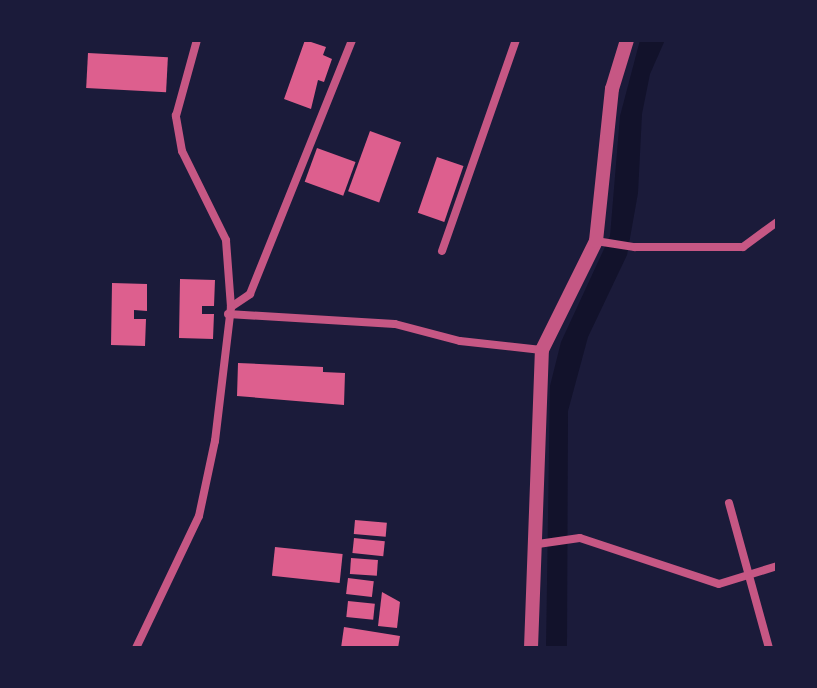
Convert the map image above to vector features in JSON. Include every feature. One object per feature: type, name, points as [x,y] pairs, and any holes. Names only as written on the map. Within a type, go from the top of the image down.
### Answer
[{"type":"street","points":[[136,648],[199,516],[215,441],[230,310],[226,240],[182,151],[176,116],[197,40]]},
{"type":"street","points":[[230,310],[250,294],[352,40]]},
{"type":"street","points":[[442,251],[516,40]]},
{"type":"street","points":[[531,648],[541,543],[542,350],[599,241],[612,89],[627,40]]},
{"type":"street","points":[[599,241],[635,247],[743,247],[777,222]]},
{"type":"street","points":[[230,310],[395,324],[460,341],[542,350]]},
{"type":"street","points":[[729,503],[746,578],[769,648]]},
{"type":"street","points":[[541,543],[576,539],[719,584],[777,566]]},
{"type":"shaded area","points":[[640,40],[665,40],[650,74],[642,114],[638,193],[627,255],[588,337],[568,411],[567,648],[546,648],[550,386],[561,342],[610,236],[620,116]]},
{"type":"building","points":[[305,40],[326,47],[323,55],[332,59],[324,82],[318,80],[311,109],[284,99]]},
{"type":"building","points":[[88,53],[168,57],[166,92],[86,88]]},
{"type":"building","points":[[370,131],[401,142],[379,202],[348,191]]},
{"type":"building","points":[[317,148],[356,162],[343,196],[305,182]]},
{"type":"building","points":[[437,157],[463,166],[444,222],[418,213]]},
{"type":"building","points":[[180,279],[215,280],[214,306],[202,306],[202,314],[214,314],[213,339],[179,338]]},
{"type":"building","points":[[112,283],[147,284],[147,311],[134,310],[134,319],[146,319],[145,346],[111,345]]},
{"type":"building","points":[[238,363],[323,367],[323,372],[345,373],[344,405],[237,396]]},
{"type":"building","points":[[355,520],[387,523],[386,537],[354,534]]},
{"type":"building","points":[[354,538],[385,541],[383,556],[352,553]]},
{"type":"building","points":[[275,547],[343,554],[340,583],[272,576]]},
{"type":"building","points":[[351,558],[378,560],[377,576],[350,574]]},
{"type":"building","points":[[348,578],[374,581],[372,597],[346,594]]},
{"type":"building","points":[[382,592],[400,602],[397,628],[378,626]]},
{"type":"building","points":[[348,601],[375,604],[373,620],[346,617]]},
{"type":"building","points":[[344,627],[400,636],[398,648],[341,648]]}]
